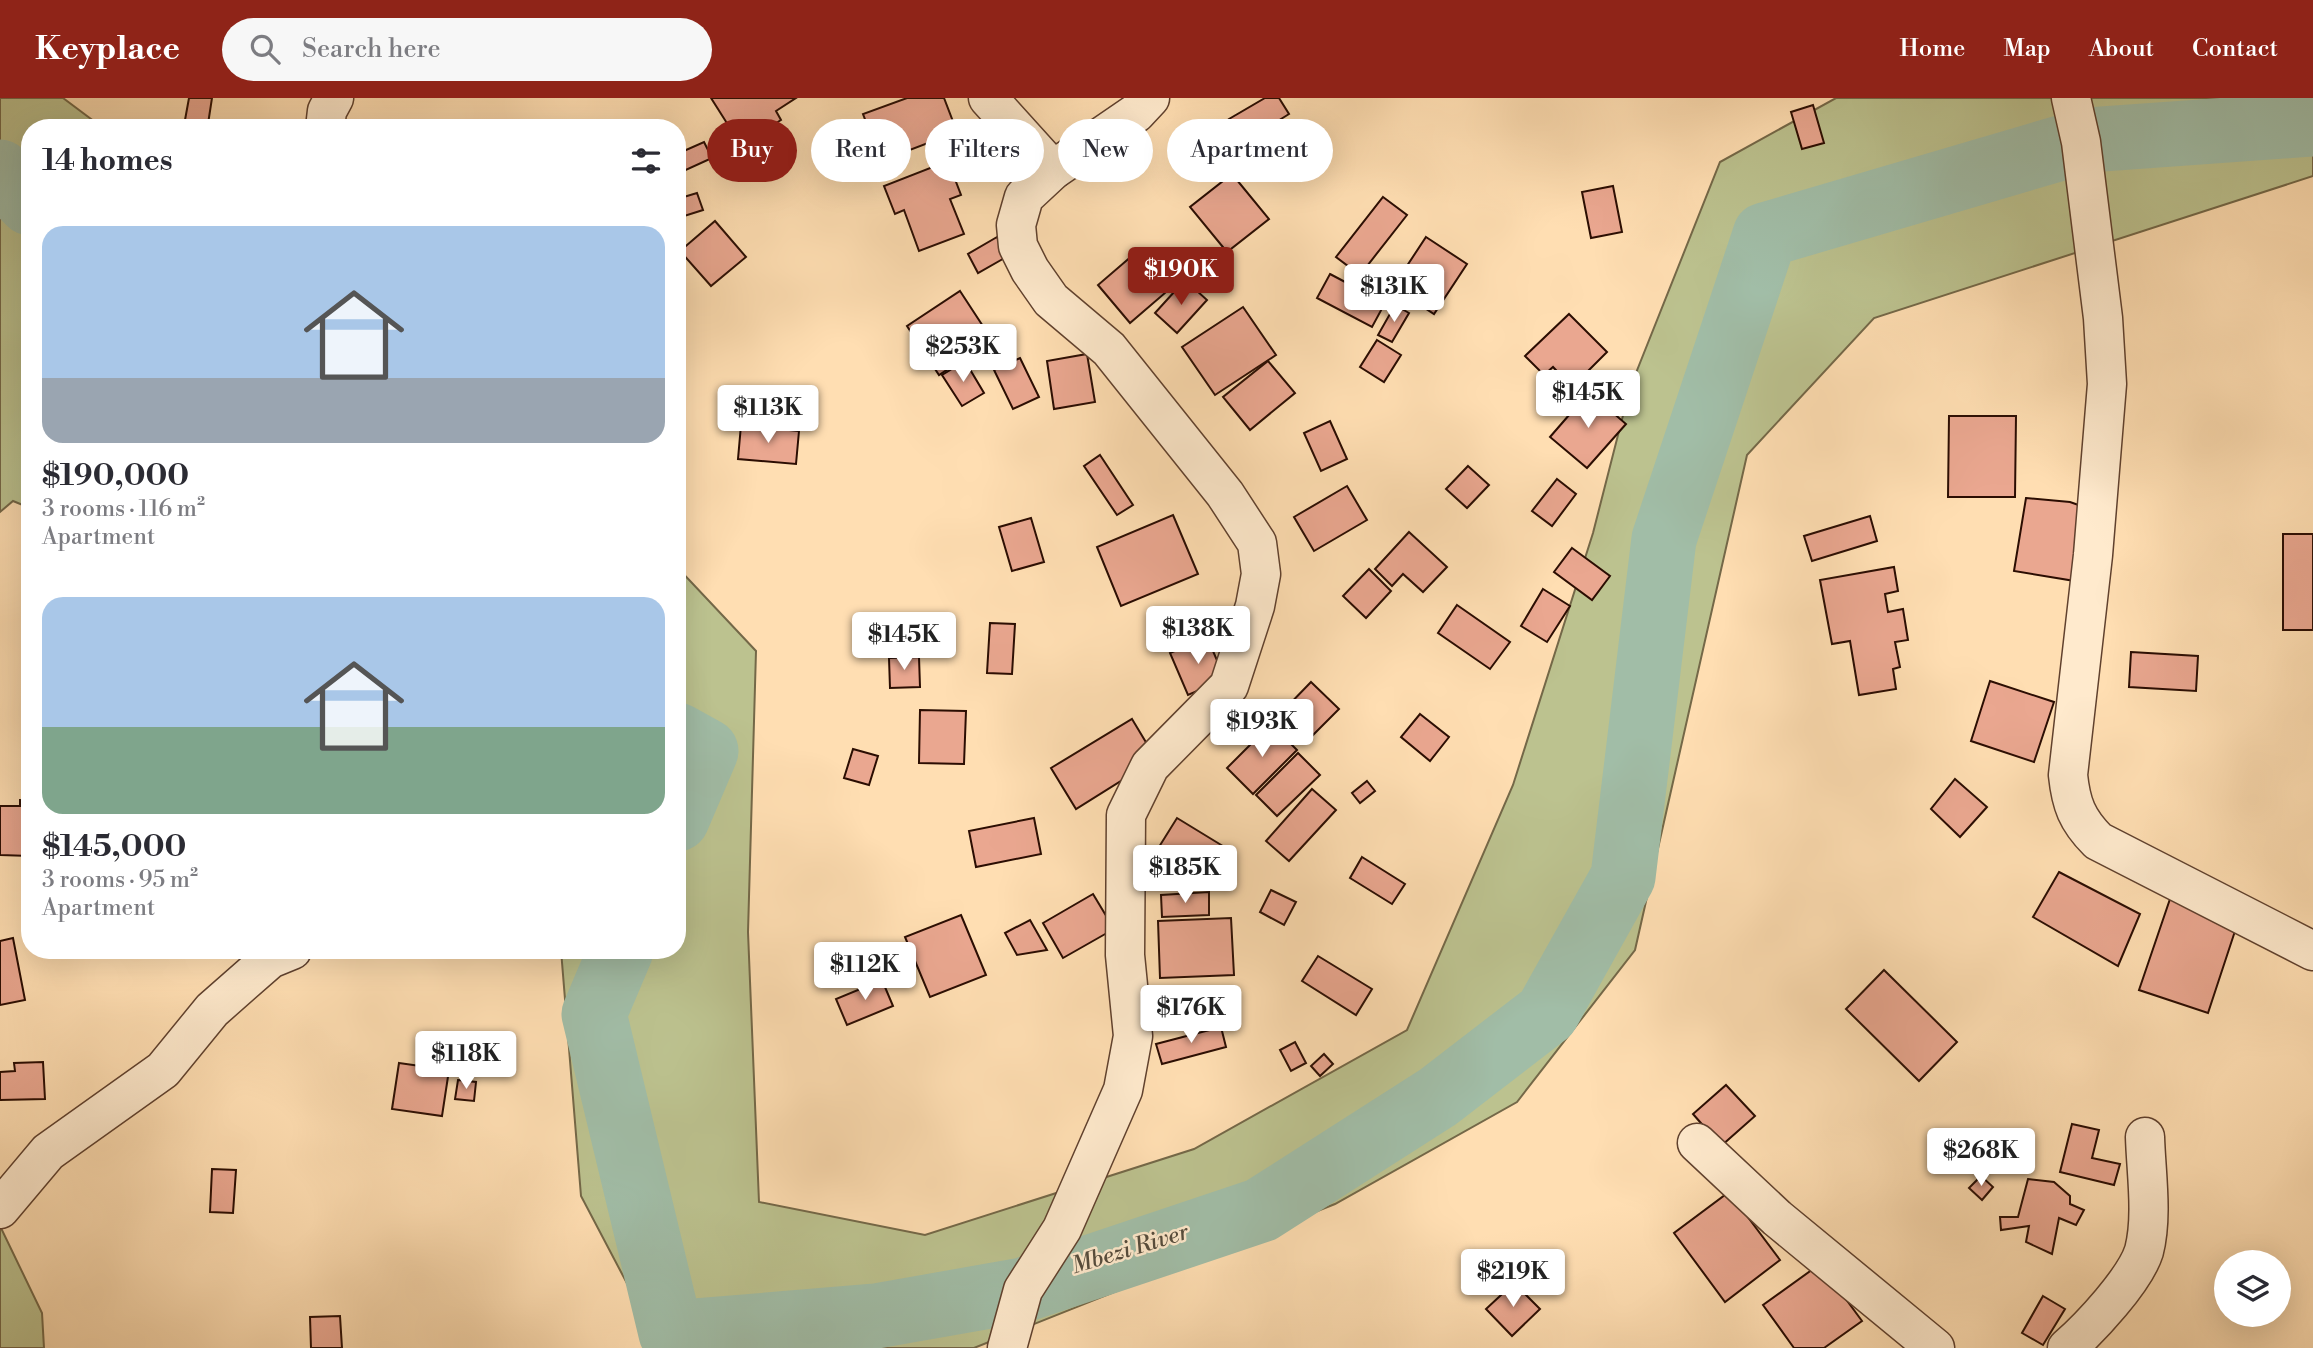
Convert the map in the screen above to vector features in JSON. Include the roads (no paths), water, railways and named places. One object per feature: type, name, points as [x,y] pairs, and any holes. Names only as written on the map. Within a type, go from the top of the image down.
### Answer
[{"type":"street","points":[[326,119],[334,98]]},
{"type":"street","points":[[988,98],[1053,170]]},
{"type":"street","points":[[1007,1348],[1023,1290],[1062,1229],[1123,1090],[1133,1036],[1125,955],[1126,815],[1150,766],[1229,686],[1255,606],[1261,574],[1257,543],[1225,494],[1109,349],[1051,299],[1030,270],[1018,246],[1016,225],[1024,197],[1053,170],[1136,113],[1150,98]]},
{"type":"street","points":[[2071,98],[2081,142],[2103,318],[2107,384],[2093,555],[2068,775],[2071,804],[2082,825],[2098,841],[2313,951]]},
{"type":"street","points":[[0,1209],[48,1152],[163,1070],[212,1010],[270,959]]},
{"type":"street","points":[[2067,1348],[2095,1323],[2143,1251],[2147,1217],[2145,1137]]},
{"type":"street","points":[[1697,1143],[1777,1218],[1935,1348]]},
{"type":"waterway","name":"Mbezi River","points":[[617,959],[594,1014],[671,1333],[876,1316],[1023,1290],[1261,1210],[1438,1097],[1547,1013],[1623,877],[1664,539],[1765,235],[2088,140],[2313,124]]},
{"type":"waterway","points":[[0,172],[21,194]]},
{"type":"waterway","points":[[686,740],[706,751],[686,798]]}]
